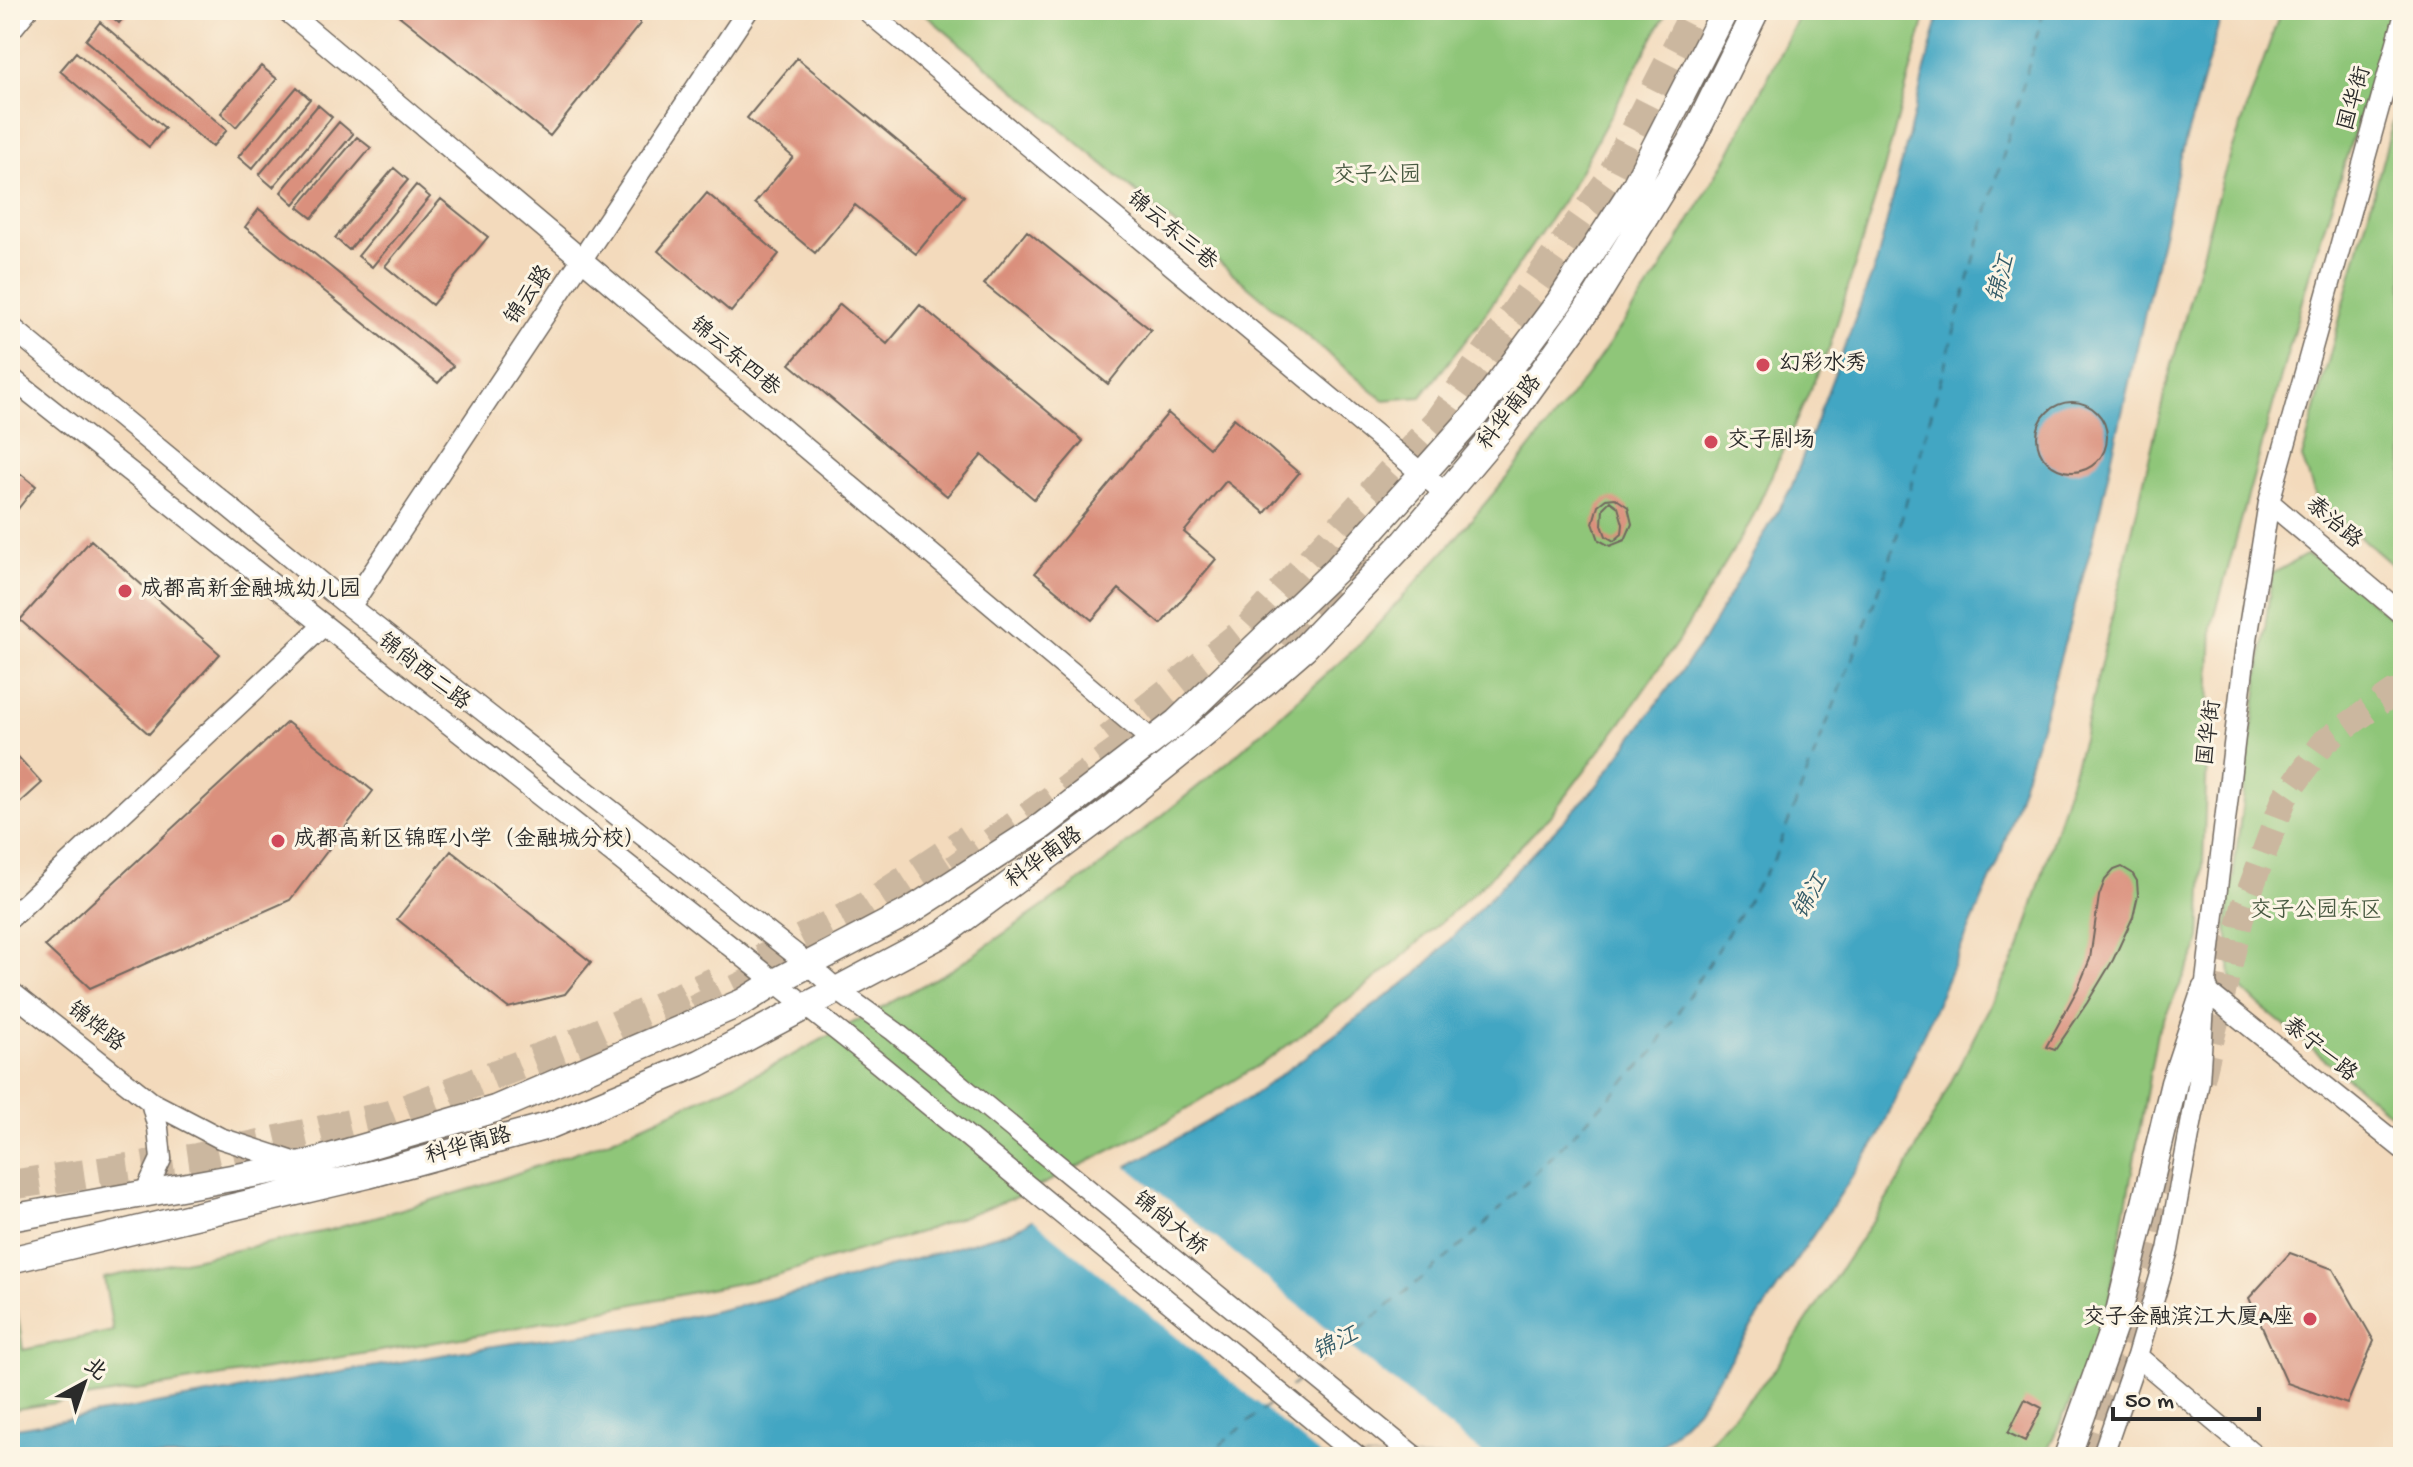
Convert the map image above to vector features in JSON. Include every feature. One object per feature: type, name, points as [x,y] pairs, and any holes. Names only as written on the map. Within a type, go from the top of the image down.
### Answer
[{"type":"main road","name":"科华南路","points":[[10,1218],[303,1165],[495,1109],[743,1002],[910,911],[1028,835],[1177,722],[1336,570],[1476,414],[1541,326],[1635,186],[1725,10]]},
{"type":"main road","name":"科华南路","points":[[10,1260],[368,1175],[548,1126],[699,1063],[944,933],[1108,812],[1194,742],[1304,648],[1405,542],[1503,426],[1596,297],[1691,142],[1756,10]]},
{"type":"main road","points":[[2067,1457],[2119,1312],[2174,1083],[2205,990]]},
{"type":"street","points":[[10,31],[27,10]]},
{"type":"street","name":"锦云东四巷","points":[[286,10],[1153,741]]},
{"type":"street","name":"锦云路","points":[[350,607],[748,10]]},
{"type":"street","name":"锦云东三巷","points":[[866,10],[1445,493]]},
{"type":"street","name":"国华街","points":[[2102,1457],[2137,1356],[2168,1250],[2199,1081],[2205,990],[2245,652],[2269,502],[2403,21]]},
{"type":"street","name":"锦尚大桥","points":[[10,326],[350,607],[808,964],[837,990],[894,1031],[1415,1457]]},
{"type":"street","name":"锦尚西二路","points":[[10,377],[873,1059],[1358,1457]]},
{"type":"street","name":"泰治路","points":[[2269,502],[2403,615]]},
{"type":"street","points":[[10,918],[324,625]]},
{"type":"street","name":"泰宁一路","points":[[2205,990],[2403,1149]]},
{"type":"street","name":"锦烨路","points":[[10,991],[151,1102],[220,1138],[303,1165]]},
{"type":"street","points":[[145,1193],[161,1159],[158,1128],[151,1102]]},
{"type":"street","points":[[2137,1356],[2257,1457]]},
{"type":"green space","name":"交子公园","points":[[920,10],[1668,10],[1569,191],[1477,326],[1421,397],[1383,400]]},
{"type":"green space","points":[[1802,10],[1927,10],[1883,173],[1830,346],[1751,521],[1678,641],[1621,723],[1549,817],[1480,887],[1393,965],[1273,1056],[1166,1122],[1022,1195],[920,1232],[769,1277],[468,1337],[10,1410],[10,1313],[17,1311],[23,1350],[113,1331],[104,1278],[330,1230],[481,1186],[610,1140],[765,1070],[953,969],[1094,871],[1229,761],[1359,645],[1514,469],[1586,377],[1661,269],[1729,154]]},
{"type":"green space","points":[[2281,10],[2393,10],[2310,272],[2212,626],[2200,943],[2157,1033],[2103,1333],[2044,1457],[1695,1457],[1773,1372],[1904,1173],[2020,948],[2083,739],[2166,387],[2222,180]]},
{"type":"green space","points":[[2403,85],[2403,574],[2317,500],[2302,458]]},
{"type":"green space","name":"交子公园东区","points":[[2306,555],[2324,562],[2403,628],[2403,1124],[2231,978],[2227,924],[2272,574]]},
{"type":"water","name":"锦江","points":[[1940,10],[2223,10],[2180,160],[2092,544],[2044,716],[1998,863],[1878,1138],[1697,1409],[1649,1457],[10,1457],[10,1429],[499,1345],[654,1325],[813,1289],[1012,1231],[1249,1098],[1417,974],[1596,787],[1703,641],[1791,488],[1877,261]]},
{"type":"pier","points":[[1123,1163],[1486,1457],[1323,1457],[1029,1216]]},
{"type":"building","points":[[104,10],[130,10],[119,23]]},
{"type":"building","points":[[392,10],[640,10],[640,24],[550,136]]},
{"type":"building","points":[[100,22],[227,130],[212,147],[86,40]]},
{"type":"building","points":[[76,52],[165,128],[149,147],[60,71]]},
{"type":"building","points":[[797,58],[964,196],[916,254],[855,205],[815,253],[755,203],[793,157],[747,118]]},
{"type":"building","points":[[261,66],[277,79],[236,127],[221,113]]},
{"type":"building","points":[[297,87],[310,99],[252,169],[238,157]]},
{"type":"building","points":[[318,105],[332,117],[273,187],[259,175]]},
{"type":"building","points":[[339,122],[353,134],[294,204],[281,192]]},
{"type":"building","points":[[357,137],[371,148],[312,218],[298,207]]},
{"type":"building","points":[[394,168],[408,180],[349,250],[335,238]]},
{"type":"building","points":[[416,185],[430,197],[372,267],[358,256]]},
{"type":"building","points":[[707,193],[779,254],[731,312],[658,251]]},
{"type":"building","points":[[441,199],[488,237],[432,305],[385,266]]},
{"type":"building","points":[[259,209],[453,366],[438,383],[245,227]]},
{"type":"building","points":[[1027,231],[1151,330],[1108,384],[984,284]]},
{"type":"building","points":[[840,304],[887,344],[920,305],[1083,441],[1034,499],[982,455],[947,496],[790,364]]},
{"type":"building","points":[[2072,402],[2097,412],[2107,437],[2097,462],[2072,472],[2047,462],[2037,437],[2047,412]]},
{"type":"building","points":[[1168,413],[1209,448],[1234,418],[1299,473],[1265,513],[1226,481],[1184,532],[1216,559],[1161,624],[1119,589],[1092,620],[1035,573]]},
{"type":"building","points":[[21,474],[36,486],[10,519],[10,487]]},
{"type":"building","points":[[1615,498],[1628,507],[1632,524],[1625,540],[1610,546],[1599,540],[1593,523],[1598,505],[1606,499]],"holes":[[[1610,501],[1618,507],[1623,524],[1622,534],[1614,541],[1606,536],[1602,525],[1603,508]]]},
{"type":"building","points":[[91,540],[220,654],[149,734],[20,620]]},
{"type":"building","points":[[287,722],[373,791],[290,900],[90,988],[45,946]]},
{"type":"building","points":[[10,748],[42,783],[10,812]]},
{"type":"building","points":[[451,851],[591,962],[565,994],[508,1008],[397,919]]},
{"type":"building","points":[[2122,867],[2132,873],[2137,881],[2138,895],[2133,917],[2113,960],[2087,1003],[2055,1050],[2046,1047],[2090,959],[2099,896],[2105,880],[2114,870]]},
{"type":"building","name":"交子金融滨江大厦A座","points":[[2290,1253],[2333,1269],[2374,1341],[2347,1404],[2287,1383],[2249,1298]]},
{"type":"building","points":[[2025,1399],[2042,1408],[2025,1441],[2008,1433]]},
{"type":"ferry route","points":[[1318,1364],[1473,1236],[1652,1054],[1774,859],[1889,564],[2044,10]]},
{"type":"ferry route","points":[[1290,1387],[1304,1376]]},
{"type":"ferry route","points":[[1206,1457],[1276,1399]]},
{"type":"tunnel","points":[[1109,739],[1248,629],[1439,420],[1609,181],[1696,10]]},
{"type":"tunnel","points":[[1559,331],[1633,212]]},
{"type":"tunnel","points":[[1254,679],[1372,559]]},
{"type":"tunnel","points":[[2202,1079],[2244,906],[2285,797],[2324,742],[2393,693],[2403,693]]},
{"type":"tunnel","points":[[955,869],[1124,748]]},
{"type":"tunnel","points":[[761,959],[862,909],[968,839]]},
{"type":"tunnel","points":[[695,1010],[778,969]]},
{"type":"tunnel","points":[[10,1185],[197,1158],[390,1115],[572,1045],[714,982]]},
{"type":"tunnel","points":[[2090,1457],[2178,1163]]},
{"type":"place","name":"幻彩水秀","points":[[1763,365]]},
{"type":"place","name":"交子剧场","points":[[1711,442]]},
{"type":"place","name":"成都高新金融城幼儿园","points":[[125,591]]},
{"type":"place","name":"成都高新区锦晖小学（金融城分校）","points":[[278,841]]},
{"type":"place","name":"交子金融滨江大厦A座","points":[[2310,1319]]}]
